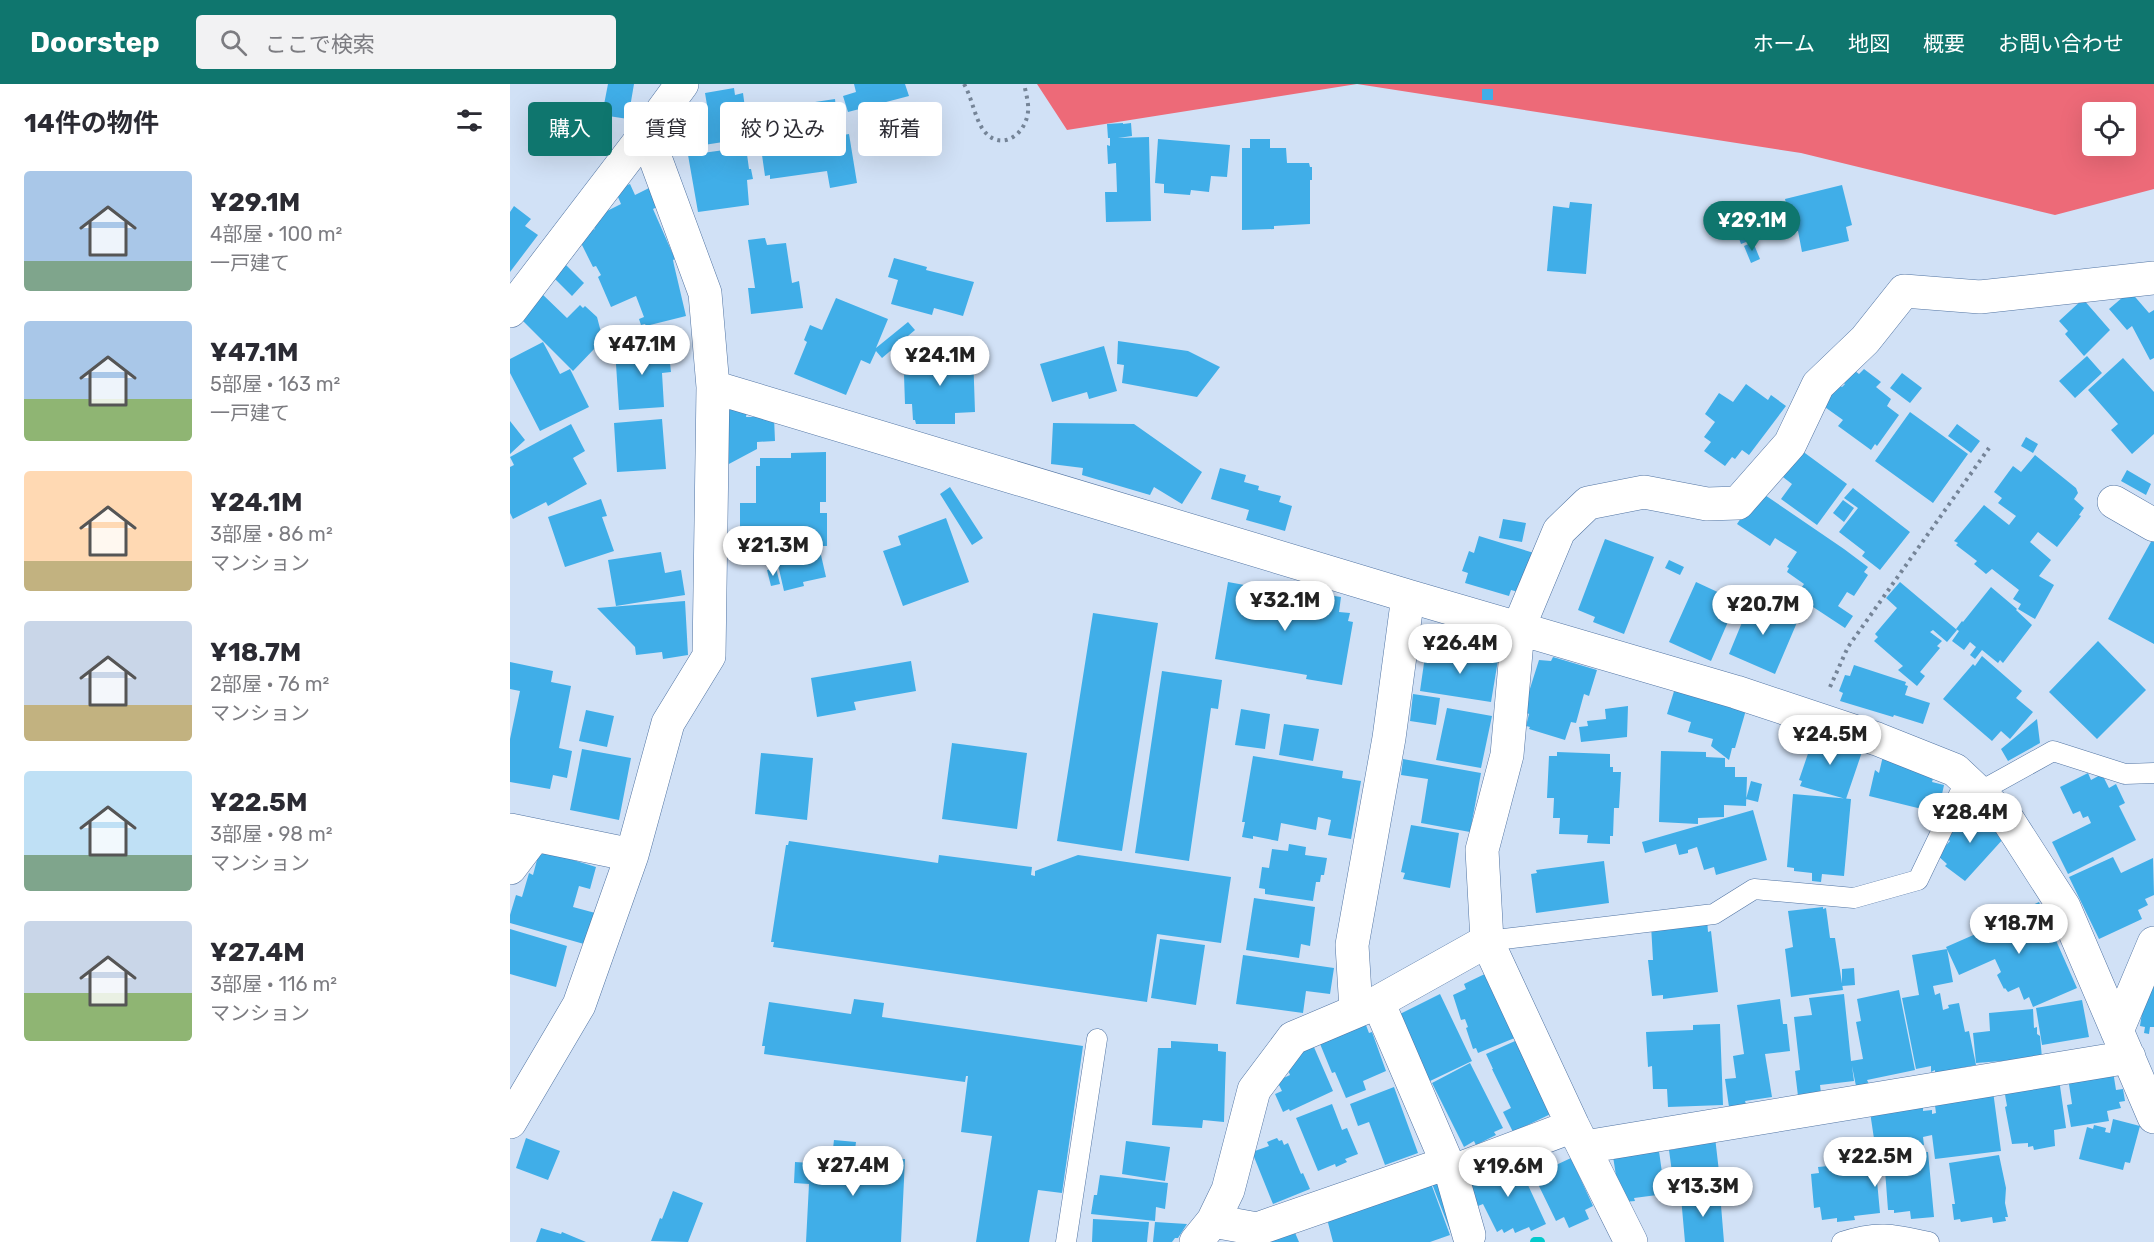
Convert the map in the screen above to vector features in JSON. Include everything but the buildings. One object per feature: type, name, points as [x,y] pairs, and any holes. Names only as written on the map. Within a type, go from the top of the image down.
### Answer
[{"type":"street","points":[[669,102],[682,84]]},
{"type":"street","points":[[510,311],[628,156]]},
{"type":"street","points":[[510,1122],[579,1005],[632,855],[668,723],[709,656],[712,387],[705,293],[654,156]]},
{"type":"street","points":[[1631,1242],[1486,941],[1482,850],[1507,755],[1518,629],[1559,531],[1588,503],[1644,492],[1707,504],[1738,503],[1790,444],[1818,385],[1865,340],[1904,291],[1980,297],[2154,278]]},
{"type":"street","points":[[712,387],[1518,629],[1736,692],[1877,739],[1955,770],[2008,820],[2064,907],[2154,1117]]},
{"type":"street","points":[[2114,502],[2154,525]]},
{"type":"street","points":[[1408,596],[1389,738],[1352,945],[1367,1006],[1449,1168],[1469,1235]]},
{"type":"street","points":[[510,868],[522,833],[632,855]]},
{"type":"street","points":[[1204,1232],[1228,1190],[1254,1090],[1293,1038],[1367,1006],[1486,941]]},
{"type":"street","points":[[2123,1044],[2154,943]]},
{"type":"street","points":[[1204,1232],[1257,1229],[1449,1168],[1579,1137],[2123,1044]]},
{"type":"lane","points":[[1486,941],[1714,914],[1754,889],[1854,898],[1918,880],[1972,786],[2053,751],[2125,774],[2154,773]]},
{"type":"lane","points":[[1066,1242],[1096,1039]]},
{"type":"lane","points":[[1842,1242],[1875,1234],[1895,1234],[1929,1242]]},
{"type":"path","points":[[964,84],[982,128],[990,136],[1002,141],[1014,138],[1023,130],[1029,111],[1024,84]]},
{"type":"path","points":[[1816,719],[1848,647],[1989,448]]},
{"type":"shaded area","points":[[1037,84],[1357,84],[1067,130]]},
{"type":"shaded area","points":[[1357,84],[2154,84],[2154,189],[2055,215],[1801,153]]},
{"type":"waterway","points":[[1535,1242],[1540,1242]]}]
